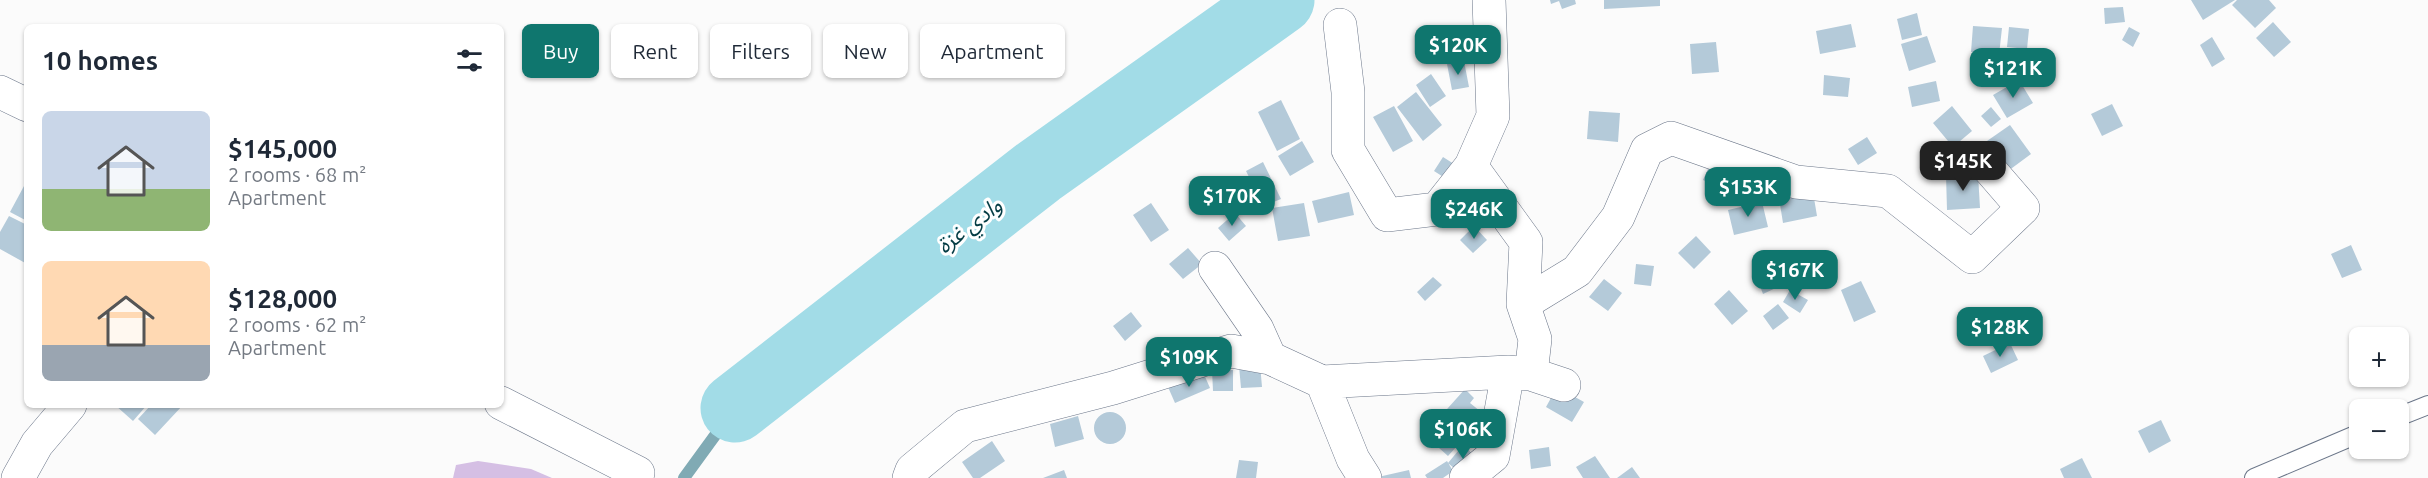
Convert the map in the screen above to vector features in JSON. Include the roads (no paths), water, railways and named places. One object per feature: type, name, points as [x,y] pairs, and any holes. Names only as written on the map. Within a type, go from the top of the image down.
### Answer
[{"type":"street","points":[[1340,25],[1347,92],[1348,150],[1387,215],[1437,209],[1471,166],[1493,116],[1489,0]]},
{"type":"street","points":[[0,92],[24,104]]},
{"type":"street","points":[[1523,304],[1576,271],[1618,217],[1647,150],[1671,138],[1796,182],[1888,191],[1972,257],[2023,208],[1985,164]]},
{"type":"street","points":[[1466,478],[1493,456],[1520,373],[1535,339],[1523,304],[1526,242],[1471,166]]},
{"type":"street","points":[[1215,268],[1257,329],[1270,358]]},
{"type":"street","points":[[909,478],[912,470],[965,426],[1113,388],[1231,351],[1270,358],[1322,382],[1520,373],[1564,385]]},
{"type":"street","points":[[1322,382],[1353,459],[1365,478]]},
{"type":"street","points":[[504,405],[642,476]]},
{"type":"street","points":[[18,478],[37,444],[67,408]]},
{"type":"lane","points":[[2409,413],[2428,405]]},
{"type":"lane","points":[[2254,478],[2349,438]]},
{"type":"waterway","name":"وادي غزة","points":[[735,408],[1038,172],[1280,0]]},
{"type":"waterway","name":"وادي غزة","points":[[684,478],[735,408]]}]
